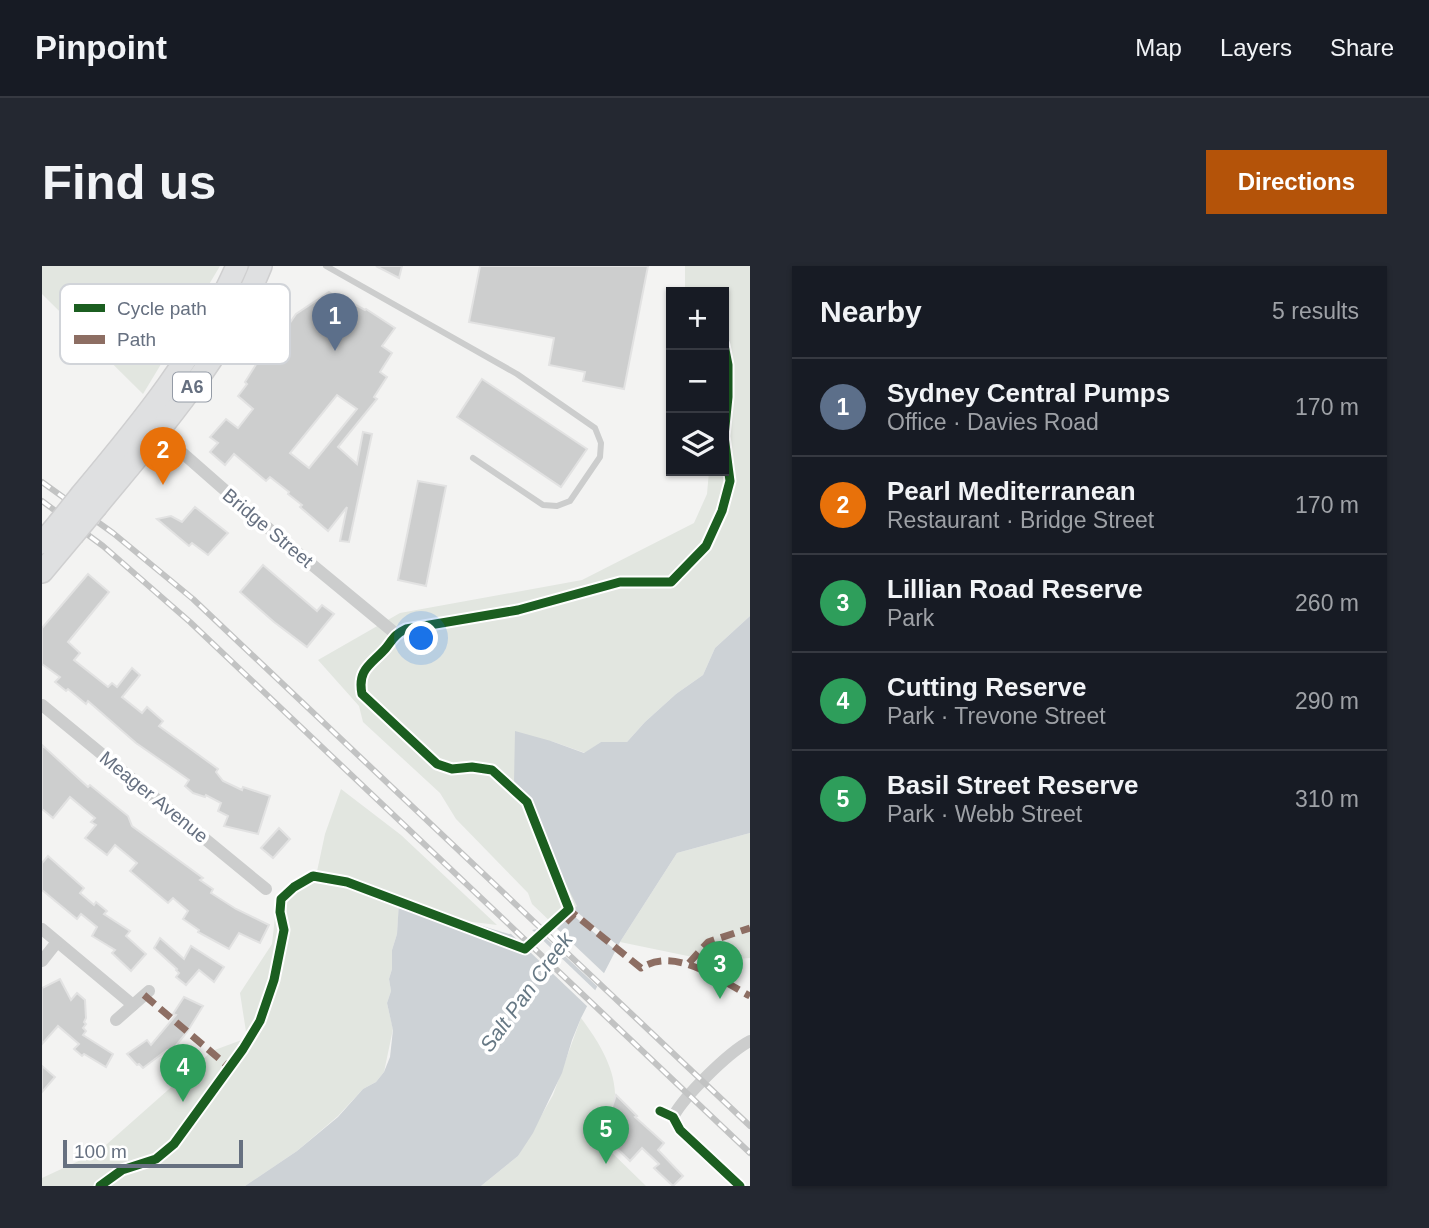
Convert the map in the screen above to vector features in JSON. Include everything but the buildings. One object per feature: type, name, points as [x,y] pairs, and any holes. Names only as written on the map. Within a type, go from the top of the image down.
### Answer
[{"type":"highway","name":"A6","points":[[228,284],[237,266]]},
{"type":"highway","name":"A6","points":[[252,284],[261,266]]},
{"type":"highway","name":"A6","points":[[151,425],[184,364]]},
{"type":"highway","name":"A6","points":[[42,572],[65,529],[151,425],[206,364]]},
{"type":"highway","name":"A6","points":[[42,543],[65,529]]},
{"type":"street","name":"Bridge Street","points":[[151,425],[396,634]]},
{"type":"street","name":"Meager Avenue","points":[[42,705],[266,889]]},
{"type":"street","points":[[42,929],[133,1005]]},
{"type":"street","points":[[42,961],[57,942]]},
{"type":"street","points":[[116,1020],[149,991]]},
{"type":"street","points":[[740,1186],[674,1124],[673,1117],[728,1056],[750,1041]]},
{"type":"street","points":[[660,1111],[673,1117]]},
{"type":"lane","points":[[326,266],[517,374],[595,428],[601,443],[600,457],[570,501],[557,506],[543,505],[473,458]]},
{"type":"shaded area","points":[[42,266],[220,266],[209,284],[60,284],[60,312],[42,294]]},
{"type":"shaded area","points":[[685,266],[750,266],[750,616],[715,648],[703,675],[676,694],[627,742],[601,742],[585,753],[551,741],[514,782],[578,906],[555,926],[532,904],[528,893],[456,819],[440,793],[363,722],[359,706],[318,660],[400,613],[582,580],[694,523],[707,494],[709,476],[729,476],[729,287],[685,287]]},
{"type":"shaded area","points":[[113,364],[161,364],[143,394]]},
{"type":"shaded area","points":[[341,789],[401,835],[497,925],[457,920],[399,902],[397,934],[392,950],[389,979],[391,991],[387,1003],[393,1029],[384,1072],[297,1151],[245,1186],[42,1186],[42,1178],[98,1152],[212,1051],[247,1038],[240,993],[272,944],[276,908],[316,876],[325,834]]},
{"type":"shaded area","points":[[750,833],[750,958],[712,961],[620,942],[677,853]]},
{"type":"shaded area","points":[[581,1018],[604,1053],[614,1083],[613,1104],[601,1142],[646,1186],[481,1186],[518,1156],[553,1095]]},
{"type":"water","name":"Salt Pan Creek","points":[[750,616],[750,833],[677,853],[620,942],[581,1018],[562,1073],[533,1133],[518,1156],[481,1186],[245,1186],[297,1151],[338,1117],[363,1089],[376,1082],[384,1072],[390,1057],[393,1030],[387,1003],[391,991],[389,979],[392,950],[397,934],[399,901],[509,934],[555,926],[577,906],[514,782],[515,731],[584,753],[601,742],[627,742],[676,694],[703,675],[715,648]]},
{"type":"pier","points":[[572,908],[621,948],[619,953],[569,912]]},
{"type":"pier","points":[[551,923],[607,976],[600,989],[533,926]]},
{"type":"pier","points":[[529,927],[598,993],[590,1009],[507,930]]},
{"type":"railway","points":[[42,482],[113,533],[193,599],[750,1126]]},
{"type":"railway","points":[[42,501],[103,546],[190,622],[750,1153]]},
{"type":"marked path","points":[[566,922],[574,914],[641,968],[654,962],[683,963],[711,974],[750,996]]},
{"type":"marked path","points":[[689,963],[708,942],[750,928]]},
{"type":"marked path","points":[[144,995],[229,1067]]},
{"type":"cycle path","points":[[100,1186],[122,1170],[156,1159],[174,1144],[243,1049],[260,1021],[274,980],[284,930],[280,912],[281,899],[294,887],[313,876],[347,882],[525,949],[569,909],[527,802],[492,770],[472,767],[452,769],[437,764],[362,694],[363,673],[397,635],[406,629],[518,610],[620,582],[671,582],[706,546],[722,511],[730,481],[724,436],[728,397],[725,350]]},
{"type":"cycle path","points":[[660,1111],[673,1117],[680,1130],[740,1186]]},
{"type":"place","name":"Sydney Central Pumps","points":[[335,351]]},
{"type":"place","name":"Pearl Mediterranean","points":[[163,485]]},
{"type":"place","name":"Lillian Road Reserve","points":[[720,999]]},
{"type":"place","name":"Cutting Reserve","points":[[183,1102]]},
{"type":"place","name":"Basil Street Reserve","points":[[606,1164]]}]
